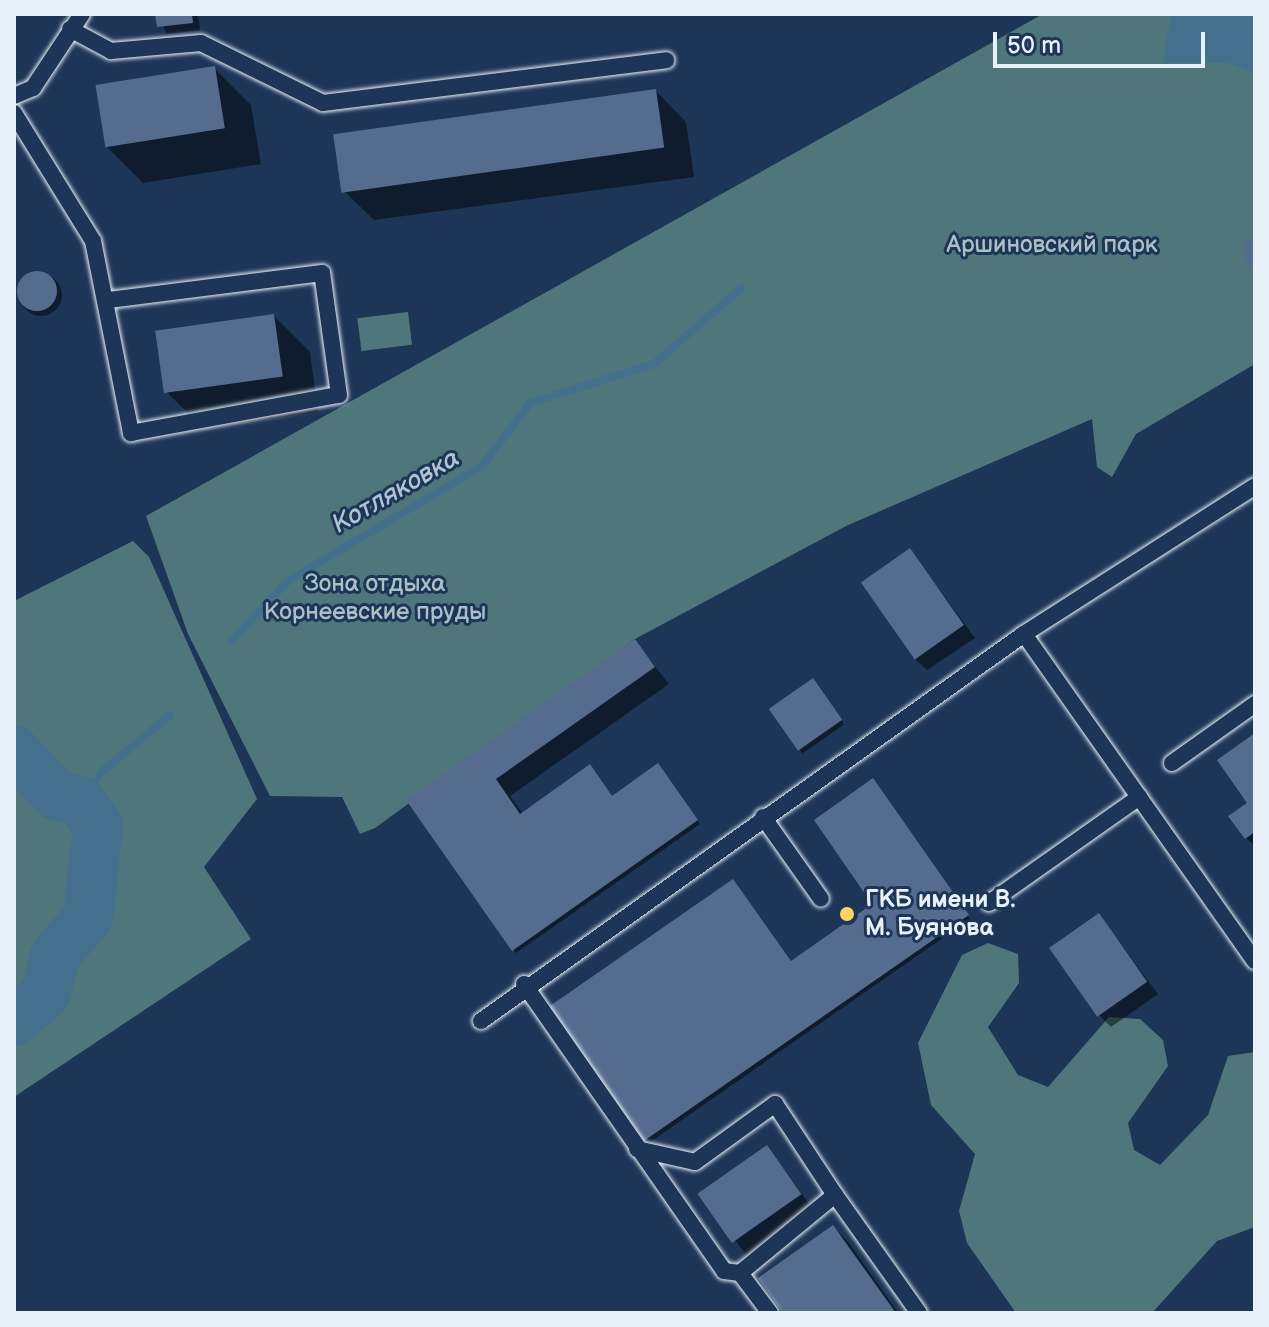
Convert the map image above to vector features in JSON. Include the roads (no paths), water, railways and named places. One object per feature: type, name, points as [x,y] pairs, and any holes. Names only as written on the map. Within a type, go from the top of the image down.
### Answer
[{"type":"lane","points":[[14,96],[33,88],[82,14]]},
{"type":"lane","points":[[70,29],[111,51],[201,43],[323,103],[666,60]]},
{"type":"lane","points":[[14,113],[93,241],[131,433],[339,395],[322,273],[107,300]]},
{"type":"lane","points":[[481,1021],[524,984],[1024,634],[1255,486]]},
{"type":"lane","points":[[1024,634],[1255,961]]},
{"type":"lane","points":[[1172,763],[1255,704]]},
{"type":"lane","points":[[989,903],[1139,797]]},
{"type":"lane","points":[[763,817],[821,899]]},
{"type":"lane","points":[[524,984],[724,1271],[740,1273],[770,1313]]},
{"type":"lane","points":[[637,1149],[695,1162],[775,1104],[919,1313]]},
{"type":"lane","points":[[740,1273],[835,1195]]},
{"type":"water","points":[[1171,14],[1255,14],[1255,73],[1228,63],[1163,63]]},
{"type":"waterway","name":"Котляковка","points":[[231,641],[288,581],[482,466],[530,403],[654,364],[741,288]]},
{"type":"waterway","name":"Котляковка","points":[[80,801],[103,771],[170,715]]},
{"type":"waterway","points":[[14,750],[57,796],[80,801],[98,826],[88,917],[55,956],[45,995],[14,1021]]},
{"type":"place","name":"ГКБ имени В. М. Буянова","points":[[847,914]]},
{"type":"park label","name":"Аршиновский парк","points":[[1052,245]]},
{"type":"park label","name":"Зона отдыха Корнеевские пруды","points":[[375,598]]}]
